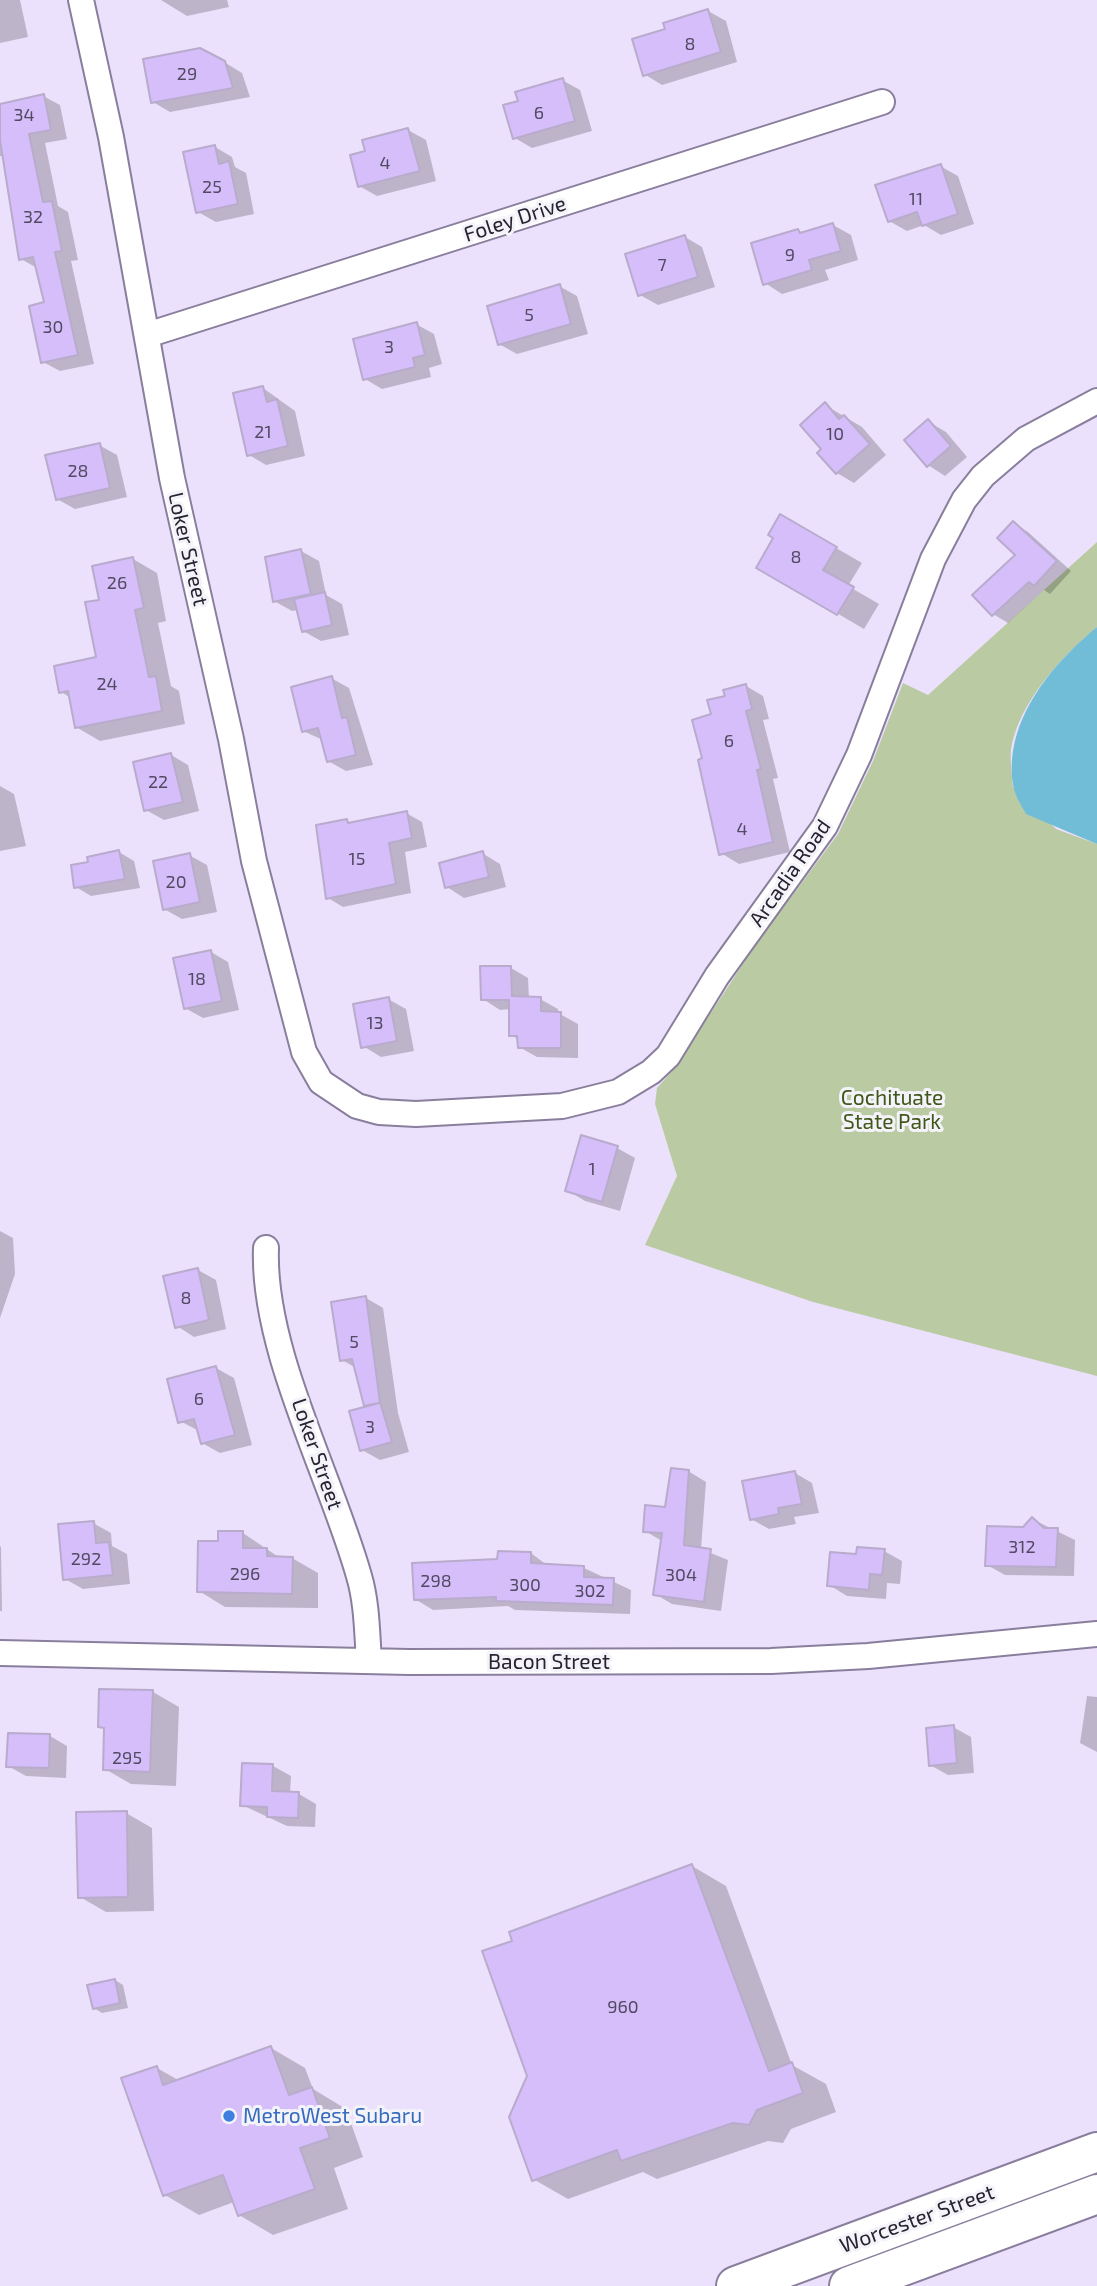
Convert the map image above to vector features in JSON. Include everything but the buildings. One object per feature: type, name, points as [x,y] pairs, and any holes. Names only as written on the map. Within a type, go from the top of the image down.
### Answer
[{"type":"highway","name":"Worcester Street","points":[[736,2286],[1097,2152]]},
{"type":"highway","name":"Worcester Street","points":[[849,2286],[1097,2194]]},
{"type":"street","name":"Loker Street","points":[[81,0],[111,137],[172,478],[231,739],[254,861],[299,1038],[314,1073],[327,1088]]},
{"type":"street","name":"Foley Drive","points":[[147,335],[882,102]]},
{"type":"street","name":"Arcadia Road","points":[[327,1088],[357,1106],[379,1112],[416,1114],[525,1109],[562,1106],[602,1098],[634,1084],[651,1072],[675,1047],[717,976],[825,826],[859,755],[933,559],[964,500],[983,476],[1026,439],[1097,401]]},
{"type":"street","name":"Loker Street","points":[[266,1248],[267,1284],[286,1366],[362,1586],[369,1661]]},
{"type":"street","name":"Bacon Street","points":[[0,1653],[369,1661],[771,1661],[868,1656],[1097,1634]]},
{"type":"green space","name":"Cochituate State Park","points":[[1097,542],[1097,627],[1057,666],[1032,697],[1016,731],[1011,758],[1013,787],[1056,829],[1097,844],[1097,1376],[813,1302],[645,1245],[677,1176],[655,1104],[657,1088],[674,1069],[754,947],[838,834],[873,761],[903,683],[928,695]]},
{"type":"water","points":[[1097,627],[1097,844],[1026,814],[1014,788],[1012,761],[1023,717],[1034,696],[1063,659]]},
{"type":"place","name":"MetroWest Subaru","points":[[229,2116]]}]
